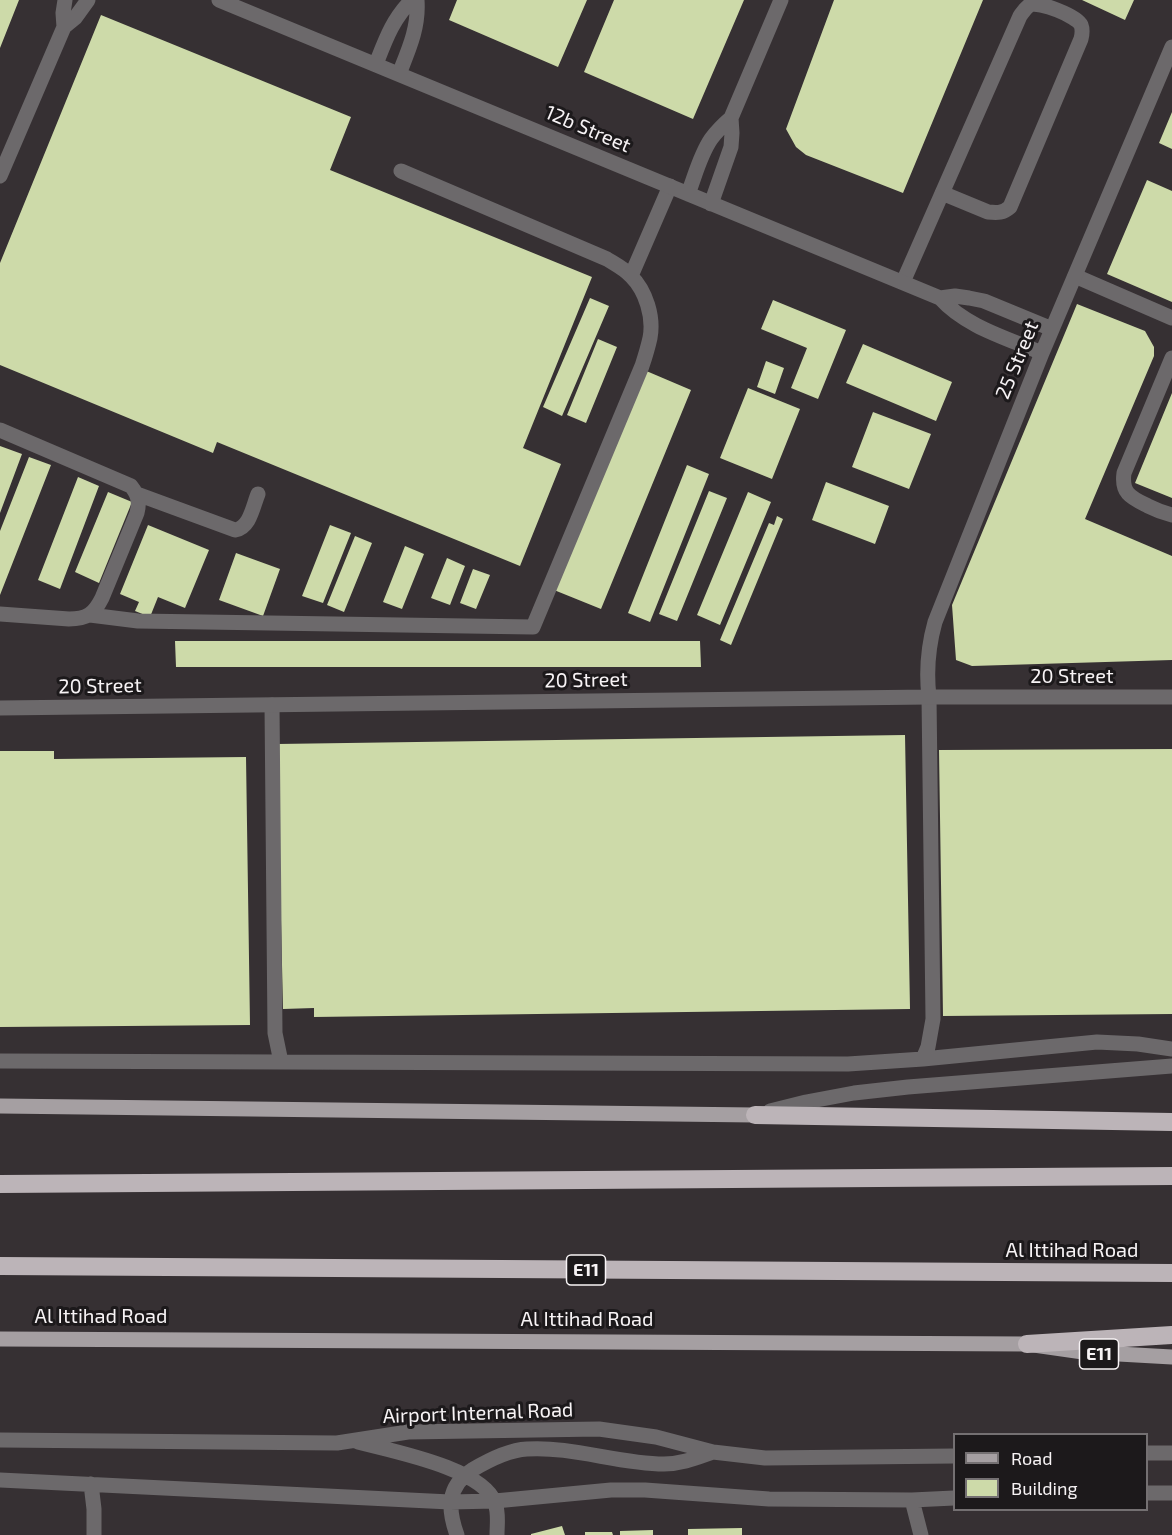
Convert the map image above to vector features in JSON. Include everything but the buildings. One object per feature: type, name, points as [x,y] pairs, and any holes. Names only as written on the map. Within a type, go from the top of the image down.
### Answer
[{"type":"highway","points":[[755,1115],[1172,1122]]},
{"type":"highway","points":[[0,1184],[1172,1176]]},
{"type":"highway","name":"Al Ittihad Road","points":[[0,1266],[1172,1273]]},
{"type":"highway","points":[[1027,1344],[1172,1335]]},
{"type":"main road","points":[[0,1106],[755,1115]]},
{"type":"main road","name":"Al Ittihad Road","points":[[0,1338],[1027,1344],[1083,1352],[1172,1357]]},
{"type":"street","points":[[0,176],[64,27],[64,0]]},
{"type":"street","points":[[64,27],[75,18],[88,0]]},
{"type":"street","name":"12b Street","points":[[219,0],[903,282],[940,298],[962,318],[1042,353]]},
{"type":"street","points":[[376,64],[396,18],[412,0]]},
{"type":"street","points":[[399,74],[416,26],[417,0]]},
{"type":"street","points":[[688,194],[711,140],[731,118],[781,0]]},
{"type":"street","points":[[903,282],[942,193],[1020,16],[1030,5],[1037,4],[1078,20],[1082,26],[1081,39],[1010,207],[1004,212],[988,212],[942,193]]},
{"type":"street","name":"25 Street","points":[[923,1059],[928,1047],[933,1019],[927,659],[930,640],[935,622],[1052,328],[1172,47]]},
{"type":"street","points":[[711,204],[731,147],[731,118]]},
{"type":"street","points":[[90,615],[138,621],[533,627],[646,352],[651,336],[651,320],[647,304],[631,276],[607,259],[401,171]]},
{"type":"street","points":[[631,276],[670,186]]},
{"type":"street","points":[[1076,276],[1172,318]]},
{"type":"street","name":"12b Street","points":[[940,298],[969,297],[1052,328]]},
{"type":"street","points":[[1172,358],[1123,480],[1124,488],[1133,499],[1172,515]]},
{"type":"street","points":[[0,430],[123,481],[137,494],[139,504],[98,608],[90,615],[80,619],[69,619],[0,614]]},
{"type":"street","points":[[137,494],[235,530],[240,530],[245,526],[258,494]]},
{"type":"street","name":"20 Street","points":[[0,708],[929,697],[1172,697]]},
{"type":"street","points":[[272,705],[275,1033],[280,1062]]},
{"type":"street","points":[[0,1061],[848,1064],[1097,1042],[1172,1048]]},
{"type":"street","points":[[755,1115],[806,1102],[908,1086],[1172,1066]]},
{"type":"street","name":"Airport Internal Road","points":[[0,1440],[318,1443],[356,1441],[408,1432],[599,1430],[656,1437],[713,1452],[765,1458],[953,1456]]},
{"type":"street","points":[[356,1441],[422,1459],[465,1474],[478,1482],[495,1501],[497,1535]]},
{"type":"street","points":[[457,1535],[451,1516],[450,1502],[453,1492],[465,1474],[493,1459],[525,1449],[548,1449],[663,1464],[685,1462],[713,1452]]},
{"type":"street","points":[[1148,1453],[1172,1453]]},
{"type":"street","points":[[0,1480],[450,1502],[495,1501],[611,1490],[769,1499],[953,1498]]},
{"type":"street","points":[[91,1484],[94,1535]]},
{"type":"street","points":[[1148,1493],[1172,1493]]},
{"type":"street","points":[[912,1500],[921,1535]]}]
